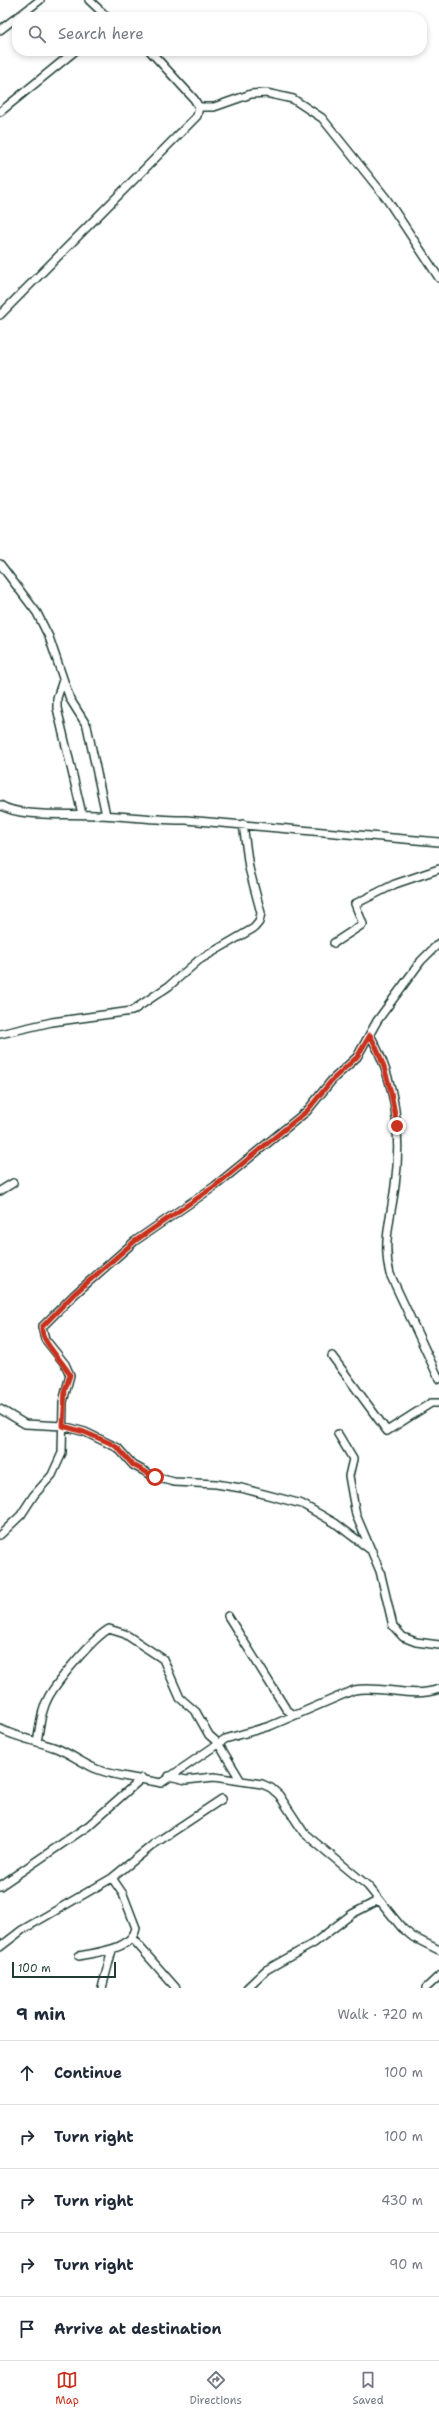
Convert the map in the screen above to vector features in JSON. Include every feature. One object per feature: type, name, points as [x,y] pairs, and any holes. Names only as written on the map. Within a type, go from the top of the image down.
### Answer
[{"type":"street","points":[[24,12],[40,0]]},
{"type":"street","points":[[89,0],[102,12]]},
{"type":"street","points":[[0,30],[12,21]]},
{"type":"street","points":[[0,112],[69,56]]},
{"type":"street","points":[[0,315],[197,116],[199,107],[194,99],[155,56]]},
{"type":"street","points":[[199,107],[214,107],[251,94],[266,93],[293,99],[322,118],[386,198],[439,278]]},
{"type":"street","points":[[0,564],[38,613],[49,637],[70,699],[87,726],[106,815]]},
{"type":"street","points":[[63,680],[57,698],[57,708],[82,814]]},
{"type":"street","points":[[0,804],[12,810],[27,813],[106,815],[243,824],[439,842]]},
{"type":"street","points":[[0,1034],[52,1022],[132,1011],[169,986],[198,960],[254,928],[259,922],[261,913],[249,868],[243,824]]},
{"type":"street","points":[[334,943],[363,924],[356,904],[395,884],[439,869]]},
{"type":"street","points":[[0,1535],[21,1515],[34,1494],[56,1468],[62,1453],[65,1390],[70,1375],[64,1364],[45,1339],[42,1327],[74,1294],[135,1241],[215,1186],[307,1111],[332,1080],[357,1057],[377,1021],[421,961],[439,943]]},
{"type":"street","points":[[370,1035],[381,1055],[387,1073],[397,1126],[398,1155],[385,1256],[390,1274],[439,1379]]},
{"type":"street","points":[[0,1191],[13,1183]]},
{"type":"street","points":[[332,1356],[386,1431],[431,1402],[439,1403]]},
{"type":"street","points":[[0,1409],[26,1424],[63,1426],[84,1432],[110,1443],[118,1448],[133,1465],[155,1477],[174,1482],[216,1484],[241,1488],[302,1504],[335,1523],[372,1551]]},
{"type":"street","points":[[338,1434],[353,1459],[349,1476],[350,1486],[361,1532],[372,1551],[380,1572],[393,1626],[403,1637],[416,1642],[439,1645]]},
{"type":"street","points":[[228,1616],[286,1709],[294,1715],[302,1713]]},
{"type":"street","points":[[37,1742],[42,1713],[49,1696],[85,1651],[102,1633],[109,1629],[125,1634],[163,1659],[180,1698],[196,1712],[209,1735],[218,1743],[241,1781]]},
{"type":"street","points":[[0,1730],[19,1738],[62,1750],[95,1768],[123,1776],[142,1778],[161,1783],[218,1743],[241,1732],[270,1726],[354,1690],[366,1688],[410,1692],[439,1689]]},
{"type":"street","points":[[169,1776],[186,1780],[214,1777],[271,1788],[279,1795],[304,1832],[350,1869],[379,1900],[402,1928],[413,1937],[439,1950]]},
{"type":"street","points":[[0,1886],[88,1826],[142,1778]]},
{"type":"street","points":[[0,1947],[22,1930],[112,1878],[154,1844],[222,1799]]},
{"type":"street","points":[[79,1956],[112,1950],[132,1938],[136,1928],[123,1894],[112,1878]]},
{"type":"street","points":[[247,1988],[266,1970],[314,1943],[352,1914],[379,1900]]},
{"type":"street","points":[[132,1938],[176,1988]]},
{"type":"street","points":[[102,1988],[112,1950]]},
{"type":"street","points":[[426,1988],[438,1980]]},
{"type":"route","points":[[155,1477],[141,1472],[118,1448],[110,1443],[84,1432],[63,1426],[63,1402],[70,1375],[64,1364],[45,1339],[41,1331],[44,1324],[52,1318],[74,1294],[97,1276],[147,1231],[215,1186],[307,1111],[318,1100],[332,1080],[357,1057],[370,1035],[381,1055],[387,1073],[397,1126]]}]
